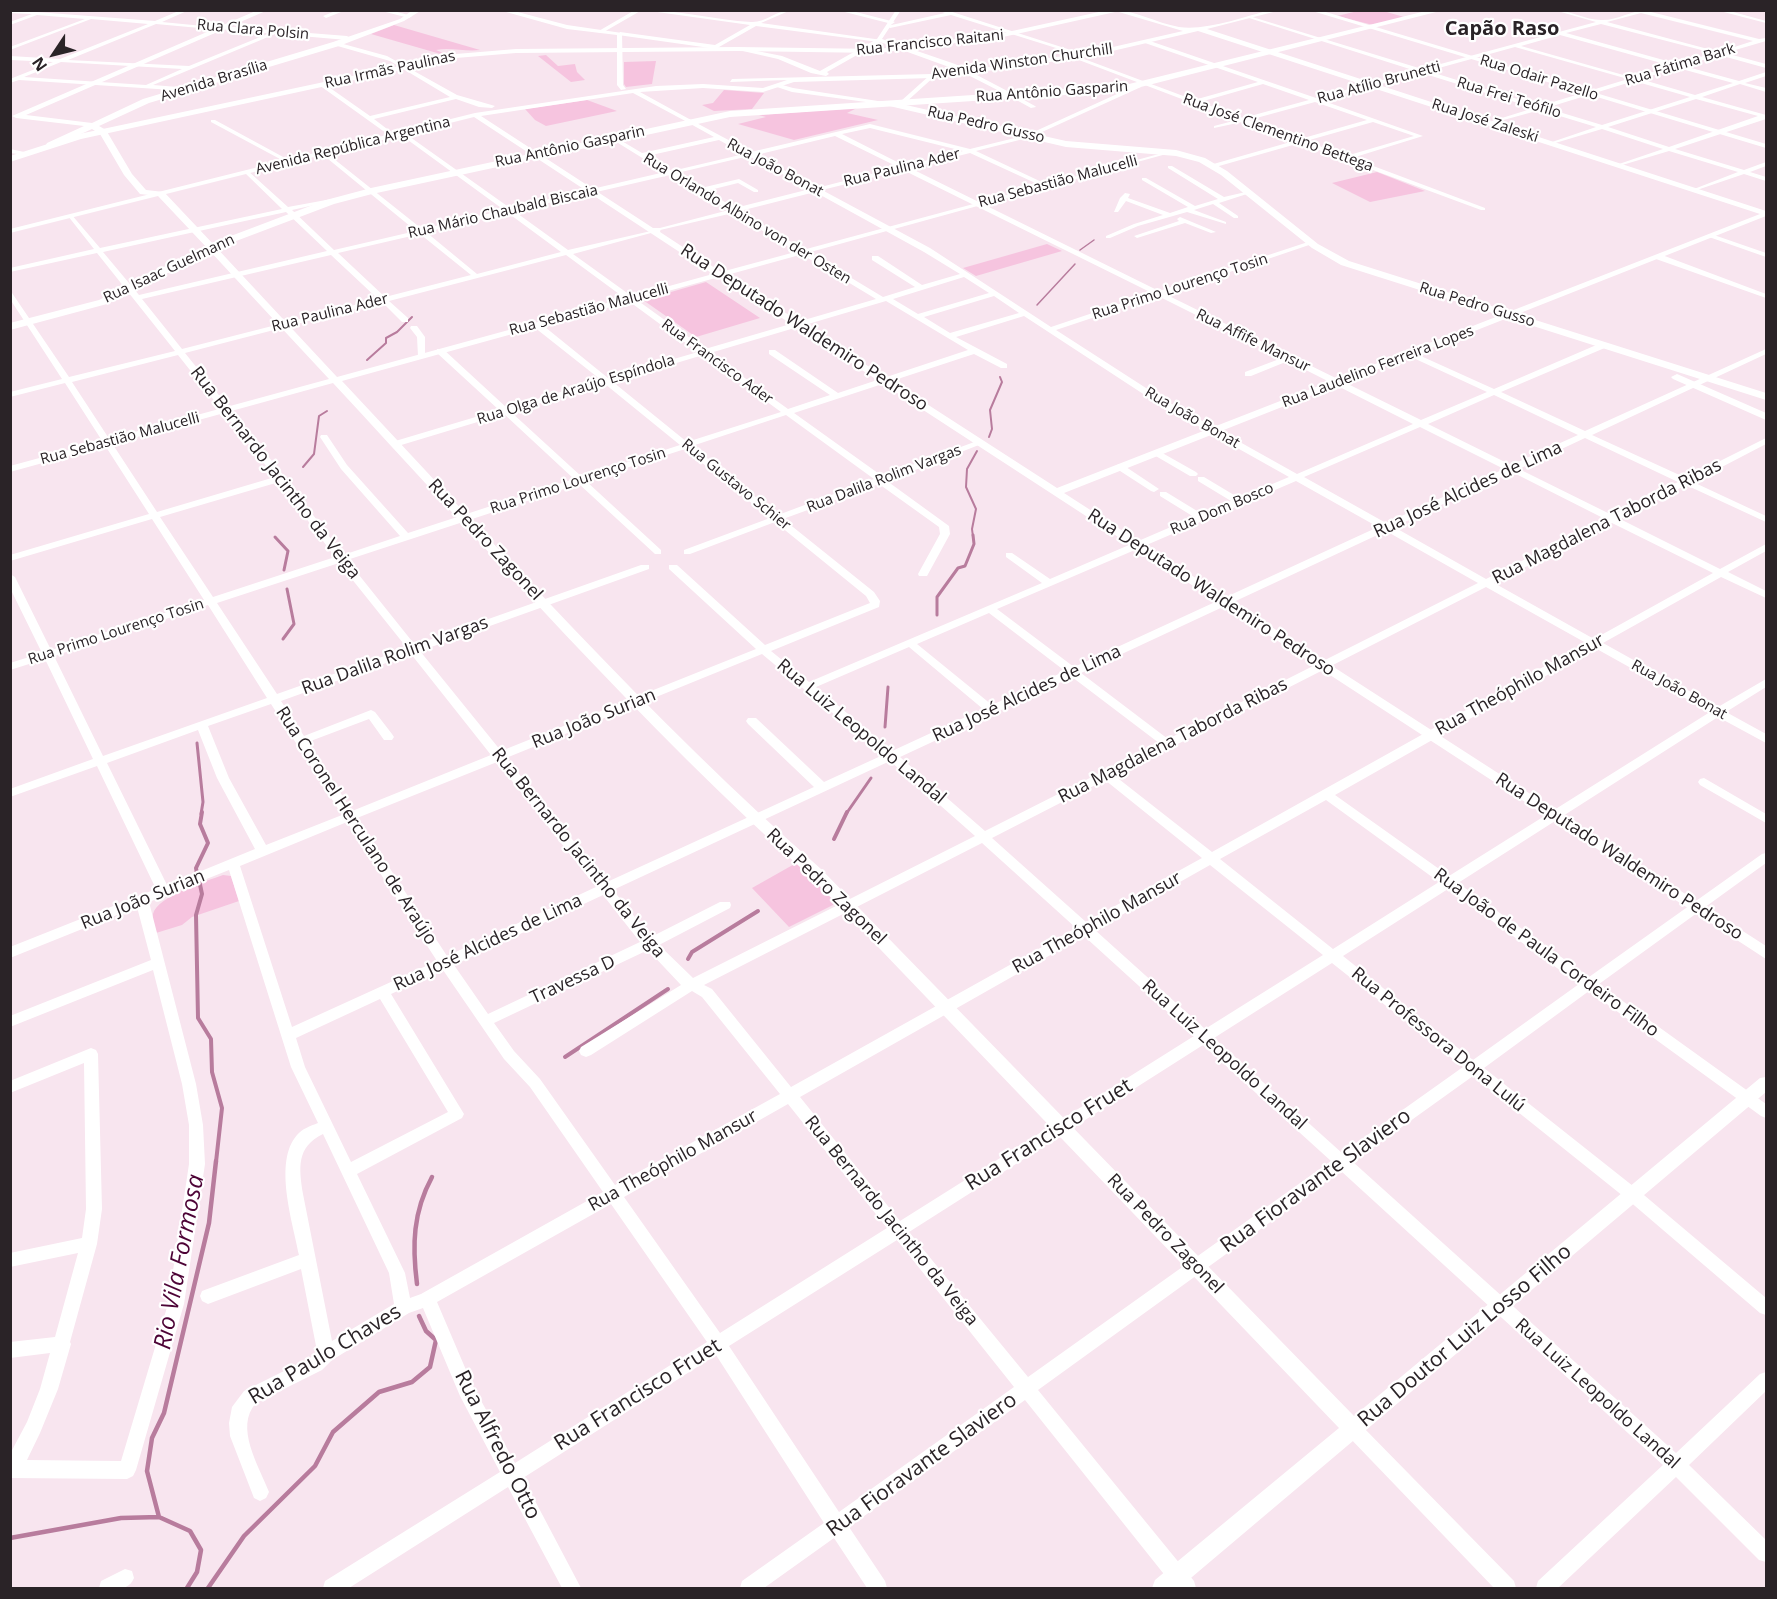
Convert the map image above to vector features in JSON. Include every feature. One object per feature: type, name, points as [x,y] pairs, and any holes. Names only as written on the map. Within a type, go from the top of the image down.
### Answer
[{"type":"main road","points":[[12,116],[265,10]]},
{"type":"main road","name":"Avenida Brasília","points":[[10,159],[50,145],[146,101],[336,44],[419,10]]},
{"type":"main road","name":"Rua Antônio Gasparin","points":[[365,192],[689,121],[748,112],[1113,90],[1142,85],[1441,10]]},
{"type":"main road","name":"Rua Francisco Raitani","points":[[737,49],[860,52],[905,48],[1014,33],[1117,11]]},
{"type":"main road","name":"Rua Irmãs Paulinas","points":[[50,145],[402,66],[477,53],[697,47],[737,49]]},
{"type":"main road","points":[[1113,90],[1123,93]]},
{"type":"main road","name":"Rua Pedro Gusso","points":[[888,103],[1029,136],[1077,145],[1168,152],[1212,165],[1310,243],[1332,257],[1355,267],[1767,397]]},
{"type":"main road","points":[[12,116],[92,125],[103,132],[128,175],[143,192],[161,194]]},
{"type":"main road","name":"Rua Isaac Guelmann","points":[[10,327],[133,294],[211,247],[290,213],[365,192]]},
{"type":"main road","name":"Rua Pedro Zagonel","points":[[161,194],[211,247]]},
{"type":"main road","points":[[1604,345],[1767,417]]},
{"type":"street","points":[[10,24],[48,10]]},
{"type":"street","points":[[13,80],[187,10]]},
{"type":"street","points":[[326,16],[344,10]]},
{"type":"street","points":[[380,10],[409,16]]},
{"type":"street","points":[[501,10],[559,25],[697,47]]},
{"type":"street","points":[[600,32],[640,10]]},
{"type":"street","points":[[645,10],[879,40],[959,68],[1033,107]]},
{"type":"street","points":[[714,48],[755,24],[789,10]]},
{"type":"street","points":[[839,10],[891,24],[967,10]]},
{"type":"street","points":[[336,44],[371,53],[402,66],[476,106],[516,106],[623,89],[823,72],[879,40],[899,10]]},
{"type":"street","name":"Rua José Clementino Bettega","points":[[939,10],[1074,54],[1142,85],[1483,209]]},
{"type":"street","name":"Avenida Winston Churchill","points":[[763,90],[798,80],[918,76],[929,78],[1147,42],[1279,10]]},
{"type":"street","name":"Rua Odair Pazello","points":[[1311,10],[1767,146]]},
{"type":"street","points":[[1556,10],[1767,66]]},
{"type":"street","points":[[1718,10],[1767,22]]},
{"type":"street","name":"Rua Clara Polsin","points":[[10,11],[352,38]]},
{"type":"street","points":[[10,49],[107,11]]},
{"type":"street","points":[[1117,11],[1179,28],[1203,29]]},
{"type":"street","name":"Avenida Winston Churchill","points":[[810,73],[831,75],[959,68],[1074,54],[1256,11]]},
{"type":"street","points":[[1642,11],[1759,41]]},
{"type":"street","name":"Rua Atílio Brunetti","points":[[1216,127],[1642,11]]},
{"type":"street","name":"Rua Frei Teófilo","points":[[1251,17],[1767,178]]},
{"type":"street","name":"Rua José Zaleski","points":[[1203,29],[1767,214]]},
{"type":"street","points":[[145,86],[277,32]]},
{"type":"street","points":[[620,34],[620,85],[623,89]]},
{"type":"street","points":[[1562,34],[1767,90]]},
{"type":"street","name":"Rua Fátima Bark","points":[[1491,123],[1759,41],[1767,41]]},
{"type":"street","points":[[1147,42],[1420,136],[1345,158]]},
{"type":"street","points":[[1517,46],[1766,116]]},
{"type":"street","points":[[737,49],[780,57],[810,73]]},
{"type":"street","points":[[10,58],[189,68]]},
{"type":"street","points":[[823,72],[831,75]]},
{"type":"street","points":[[1554,143],[1767,74]]},
{"type":"street","points":[[903,102],[929,78]]},
{"type":"street","points":[[13,80],[188,89]]},
{"type":"street","points":[[1193,102],[1264,82]]},
{"type":"street","points":[[321,84],[388,132],[403,134]]},
{"type":"street","name":"Rua Paulina Ader","points":[[10,395],[1029,136],[1142,85]]},
{"type":"street","name":"Rua Pedro Gusso","points":[[699,86],[805,92],[888,103]]},
{"type":"street","name":"Avenida República Argentina","points":[[10,231],[475,115],[634,91],[699,86]]},
{"type":"street","name":"Rua Pedro Gusso","points":[[779,86],[805,92]]},
{"type":"street","name":"Rua João Bonat","points":[[623,89],[634,91],[887,229],[964,275],[1148,394],[1767,739]]},
{"type":"street","points":[[369,118],[460,98]]},
{"type":"street","points":[[475,115],[476,106]]},
{"type":"street","name":"Rua Deputado Waldemiro Pedroso","points":[[475,115],[1767,953]]},
{"type":"street","points":[[1621,165],[1766,116]]},
{"type":"street","points":[[1212,165],[1373,120]]},
{"type":"street","points":[[213,121],[282,158]]},
{"type":"street","name":"Rua Mário Chaubald Biscaia","points":[[133,294],[237,274],[870,126],[971,150]]},
{"type":"street","name":"Avenida República Argentina","points":[[10,225],[388,132]]},
{"type":"street","name":"Rua Francisco Ader","points":[[403,134],[944,526],[945,534],[923,574]]},
{"type":"street","name":"Rua Affife Mansur","points":[[836,134],[1767,595]]},
{"type":"street","name":"Rua Orlando Albino von der Osten","points":[[613,138],[803,252],[1004,366]]},
{"type":"street","points":[[641,155],[719,138]]},
{"type":"street","points":[[971,150],[1046,186]]},
{"type":"street","points":[[10,151],[26,153]]},
{"type":"street","name":"Rua Sebastião Malucelli","points":[[10,469],[1168,152]]},
{"type":"street","points":[[324,153],[365,192],[421,231],[476,276]]},
{"type":"street","points":[[1696,190],[1767,164]]},
{"type":"street","points":[[1170,167],[1223,199]]},
{"type":"street","points":[[247,172],[405,320]]},
{"type":"street","points":[[1144,179],[1191,209],[1224,223]]},
{"type":"street","points":[[699,190],[739,181],[756,191]]},
{"type":"street","points":[[1108,237],[1128,227],[1248,192]]},
{"type":"street","points":[[1116,211],[1125,196],[1213,232]]},
{"type":"street","points":[[1213,202],[1236,217]]},
{"type":"street","points":[[10,270],[195,230],[290,213]]},
{"type":"street","name":"Rua Laudelino Ferreira Lopes","points":[[1056,492],[1767,214]]},
{"type":"street","name":"Rua Bernardo Jacintho da Veiga","points":[[71,216],[281,478],[341,559],[649,944],[683,979],[707,993],[1027,1389],[1176,1584]]},
{"type":"street","points":[[1137,236],[1186,221]]},
{"type":"street","points":[[1711,236],[1767,255]]},
{"type":"street","name":"Rua Primo Lourenço Tosin","points":[[1050,330],[1310,243]]},
{"type":"street","name":"Rua Pedro Zagonel","points":[[211,247],[637,702],[755,819],[802,860],[848,906],[1508,1588]]},
{"type":"street","points":[[1659,257],[1767,296]]},
{"type":"street","points":[[876,258],[921,288]]},
{"type":"street","name":"Rua Olga de Araújo Espíndola","points":[[395,444],[964,275]]},
{"type":"street","name":"Rua Coronel Herculano de Araújo","points":[[10,292],[445,963],[513,1060],[535,1083],[718,1344],[878,1588]]},
{"type":"street","points":[[917,317],[994,294]]},
{"type":"street","points":[[949,336],[1024,314]]},
{"type":"street","name":"Rua Gustavo Schier","points":[[537,325],[870,594],[876,603]]},
{"type":"street","points":[[414,328],[421,337],[422,356]]},
{"type":"street","name":"Rua Dom Bosco","points":[[807,687],[1604,345]]},
{"type":"street","points":[[440,351],[657,552]]},
{"type":"street","name":"Rua Primo Lourenço Tosin","points":[[10,667],[974,351]]},
{"type":"street","name":"Rua José Alcides de Lima","points":[[287,1036],[1767,351]]},
{"type":"street","points":[[772,352],[837,396]]},
{"type":"street","points":[[1412,354],[1767,519]]},
{"type":"street","points":[[1248,374],[1289,358]]},
{"type":"street","points":[[324,437],[344,466],[406,537]]},
{"type":"street","name":"Rua Magdalena Taborda Ribas","points":[[586,1051],[693,984],[1767,441]]},
{"type":"street","name":"Rua Dalila Rolim Vargas","points":[[687,552],[980,443]]},
{"type":"street","points":[[1157,453],[1239,502]]},
{"type":"street","points":[[1120,467],[1202,518]]},
{"type":"street","points":[[10,558],[281,478]]},
{"type":"street","name":"Rua Theóphilo Mansur","points":[[415,1303],[1767,547]]},
{"type":"street","points":[[1010,555],[1049,584]]},
{"type":"street","name":"Rua Dalila Rolim Vargas","points":[[10,794],[645,567]]},
{"type":"street","name":"Rua Luiz Leopoldo Landal","points":[[673,567],[765,651],[891,757],[1085,929],[1676,1465],[1767,1554]]},
{"type":"street","points":[[10,577],[164,892]]},
{"type":"street","name":"Rua João Surian","points":[[10,953],[765,651],[866,610],[876,603]]},
{"type":"street","points":[[990,609],[1168,744]]},
{"type":"street","points":[[910,643],[992,710]]},
{"type":"street","name":"Rua Francisco Fruet","points":[[332,1588],[1767,682]]},
{"type":"street","points":[[301,741],[371,714],[388,737]]},
{"type":"street","points":[[752,722],[823,788]]},
{"type":"street","points":[[202,725],[223,778],[263,852]]},
{"type":"street","name":"Rua Professora Dona Lulú","points":[[1106,775],[1633,1195],[1767,1308]]},
{"type":"street","points":[[1704,783],[1767,819]]},
{"type":"street","name":"Rua João de Paula Cordeiro Filho","points":[[1326,794],[1767,1112]]},
{"type":"street","name":"Rua Fioravante Slaviero","points":[[749,1588],[1767,857]]},
{"type":"street","name":"Rua Alfredo Otto","points":[[233,864],[298,1067],[397,1273],[466,1390],[572,1588]]},
{"type":"street","points":[[10,1087],[91,1054],[94,1209],[89,1244],[63,1344],[42,1410],[11,1469],[127,1470],[176,1304],[197,1164],[196,1125],[189,1084],[142,901]]},
{"type":"street","name":"Travessa D","points":[[485,1021],[649,944],[725,905]]},
{"type":"street","points":[[10,1022],[158,963]]},
{"type":"street","points":[[348,1171],[457,1114],[383,992]]},
{"type":"street","name":"Rua Doutor Luiz Losso Filho","points":[[1176,1584],[1353,1429],[1767,1083]]},
{"type":"street","points":[[326,1126],[301,1141],[295,1159],[295,1194],[327,1354]]},
{"type":"street","points":[[10,1260],[89,1244]]},
{"type":"street","points":[[208,1296],[308,1259]]},
{"type":"street","name":"Rua Paulo Chaves","points":[[260,1492],[239,1436],[238,1423],[241,1407],[250,1397],[316,1364],[327,1354],[415,1303]]},
{"type":"street","points":[[10,1350],[63,1344]]},
{"type":"street","points":[[1545,1588],[1767,1380]]},
{"type":"street","points":[[108,1588],[125,1578]]},
{"type":"shaded area","points":[[1380,10],[1404,17],[1373,25],[1337,16],[1358,11]]},
{"type":"shaded area","points":[[394,25],[480,50],[436,50],[448,55],[444,55],[371,34]]},
{"type":"shaded area","points":[[546,55],[558,66],[575,64],[577,72],[585,80],[571,82],[538,56]]},
{"type":"shaded area","points":[[656,61],[652,84],[626,87],[624,62]]},
{"type":"shaded area","points":[[724,90],[764,93],[752,109],[714,111],[702,105],[713,103]]},
{"type":"shaded area","points":[[587,100],[617,111],[546,126],[535,120],[525,109]]},
{"type":"shaded area","points":[[857,108],[847,113],[878,120],[794,140],[738,124],[766,117],[759,115]]},
{"type":"shaded area","points":[[1377,172],[1425,191],[1370,202],[1332,183]]},
{"type":"shaded area","points":[[1047,244],[1062,251],[976,276],[963,268]]},
{"type":"shaded area","points":[[706,282],[760,318],[696,337],[643,300]]},
{"type":"shaded area","points":[[798,862],[837,903],[789,927],[752,888]]},
{"type":"shaded area","points":[[223,875],[231,876],[239,901],[192,917],[182,925],[156,933],[153,914],[156,907],[173,895]]},
{"type":"waterway","points":[[1080,250],[1094,240]]},
{"type":"waterway","points":[[1037,305],[1075,264]]},
{"type":"waterway","name":"Rio Vila Formosa","points":[[367,360],[386,343],[386,338],[397,332],[412,317]]},
{"type":"waterway","points":[[989,437],[992,429],[990,410],[1002,382],[1000,377]]},
{"type":"waterway","name":"Rio Vila Formosa","points":[[303,467],[314,454],[319,416],[327,411]]},
{"type":"waterway","points":[[973,537],[972,529],[976,509],[966,487],[967,469],[977,451]]},
{"type":"waterway","points":[[937,615],[937,597],[958,568],[965,566],[974,544],[973,535]]},
{"type":"waterway","name":"Rio Vila Formosa","points":[[275,537],[288,551],[284,570]]},
{"type":"waterway","name":"Rio Vila Formosa","points":[[283,639],[294,624],[287,589]]},
{"type":"waterway","points":[[885,727],[888,687]]},
{"type":"waterway","name":"Rio Vila Formosa","points":[[197,743],[203,802],[201,814]]},
{"type":"waterway","points":[[846,814],[871,778]]},
{"type":"waterway","name":"Rio Vila Formosa","points":[[197,874],[196,868],[208,843],[200,824],[202,812]]},
{"type":"waterway","points":[[834,839],[846,814]]},
{"type":"waterway","name":"Rio Vila Formosa","points":[[199,880],[202,894],[196,915],[198,1018],[211,1039],[212,1072],[222,1108],[216,1162]]},
{"type":"waterway","points":[[688,959],[692,952],[758,911]]},
{"type":"waterway","points":[[565,1057],[668,989]]},
{"type":"waterway","name":"Rio Vila Formosa","points":[[159,1517],[147,1471],[152,1438],[164,1413],[209,1223],[216,1161]]},
{"type":"waterway","points":[[417,1284],[416,1229],[421,1203],[432,1177]]},
{"type":"waterway","points":[[208,1588],[244,1536],[315,1466],[333,1432],[379,1392],[412,1382],[430,1367],[436,1340],[426,1331],[419,1316]]},
{"type":"waterway","points":[[10,1538],[121,1518],[159,1517]]},
{"type":"waterway","name":"Rio Vila Formosa","points":[[159,1517],[190,1531],[201,1550],[197,1572],[187,1588]]},
{"type":"district","name":"Capão Raso","points":[[1502,29]]}]
